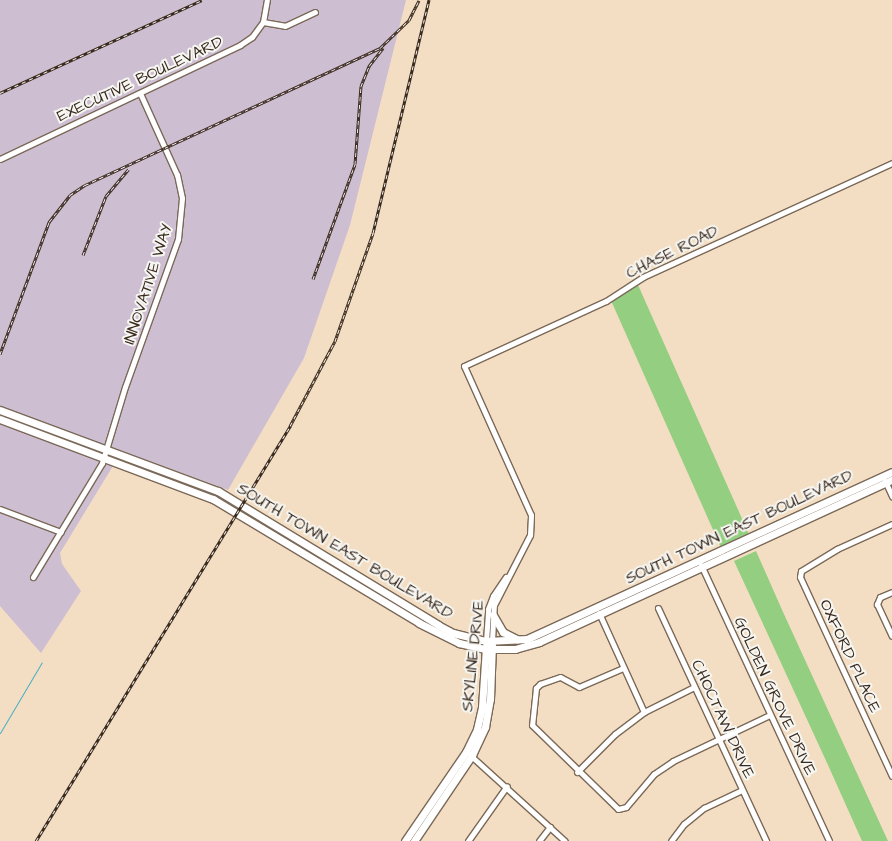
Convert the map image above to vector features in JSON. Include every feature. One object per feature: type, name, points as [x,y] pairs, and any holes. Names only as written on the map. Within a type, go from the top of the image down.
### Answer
[{"type":"main road","name":"SOUTH TOWN EAST BOULEVARD","points":[[0,410],[108,449],[232,498],[453,633],[489,641],[522,640],[598,611]]},
{"type":"main road","name":"SOUTH TOWN EAST BOULEVARD","points":[[0,419],[105,457],[226,505],[419,623],[459,643],[489,650],[539,642],[598,611],[887,479],[892,472]]},
{"type":"main road","points":[[165,480],[168,472]]},
{"type":"main road","points":[[493,615],[502,632],[522,640]]},
{"type":"main road","name":"SKYLINE DRIVE","points":[[414,841],[469,754],[482,707],[489,641]]},
{"type":"main road","name":"SKYLINE DRIVE","points":[[406,841],[469,754]]},
{"type":"street","name":"EXECUTIVE BOULEVARD","points":[[0,158],[240,45],[252,37],[262,22],[267,0]]},
{"type":"street","points":[[262,22],[285,26],[315,12]]},
{"type":"street","name":"INNOVATIVE WAY","points":[[33,577],[105,457],[182,221],[177,175],[140,93]]},
{"type":"street","name":"CHASE ROAD","points":[[464,366],[606,301],[643,277],[892,163]]},
{"type":"street","name":"SKYLINE DRIVE","points":[[464,366],[531,515],[530,535],[493,596],[488,609],[489,641]]},
{"type":"street","points":[[887,479],[892,496]]},
{"type":"street","points":[[0,509],[61,532]]},
{"type":"street","name":"OXFORD PLACE","points":[[892,524],[837,549],[800,573],[892,776]]},
{"type":"street","name":"GOLDEN GROVE DRIVE","points":[[701,564],[829,841]]},
{"type":"street","name":"SKYLINE DRIVE","points":[[489,641],[493,615],[506,577]]},
{"type":"street","points":[[892,592],[880,597],[877,604],[892,636]]},
{"type":"street","name":"CHOCTAW DRIVE","points":[[658,608],[766,841]]},
{"type":"street","points":[[598,611],[644,712]]},
{"type":"street","points":[[623,668],[579,687],[560,677],[536,688],[532,725],[577,772],[618,809],[626,807],[654,774],[673,761],[770,715]]},
{"type":"street","points":[[577,772],[615,734],[644,712],[694,687]]},
{"type":"street","points":[[469,754],[508,786],[565,841]]},
{"type":"street","points":[[468,841],[508,786]]},
{"type":"street","points":[[671,841],[684,824],[704,808],[742,790]]},
{"type":"street","points":[[539,841],[550,827]]},
{"type":"shaded area","points":[[0,0],[406,0],[350,225],[304,358],[228,490],[122,451],[60,553],[62,564],[81,591],[41,653],[0,606]]},
{"type":"green space","points":[[638,285],[749,534],[721,547],[610,298]]},
{"type":"green space","points":[[756,551],[888,841],[862,841],[734,561]]},
{"type":"waterway","points":[[0,733],[42,662]]},
{"type":"railway","points":[[0,93],[202,0]]},
{"type":"railway","points":[[0,354],[49,222],[70,195],[85,185],[380,48],[409,20],[419,0]]},
{"type":"railway","points":[[36,841],[290,426],[335,341],[373,233],[429,0]]},
{"type":"railway","points":[[313,279],[355,164],[361,86],[369,66],[383,48]]},
{"type":"railway","points":[[83,255],[106,196],[129,169]]}]
